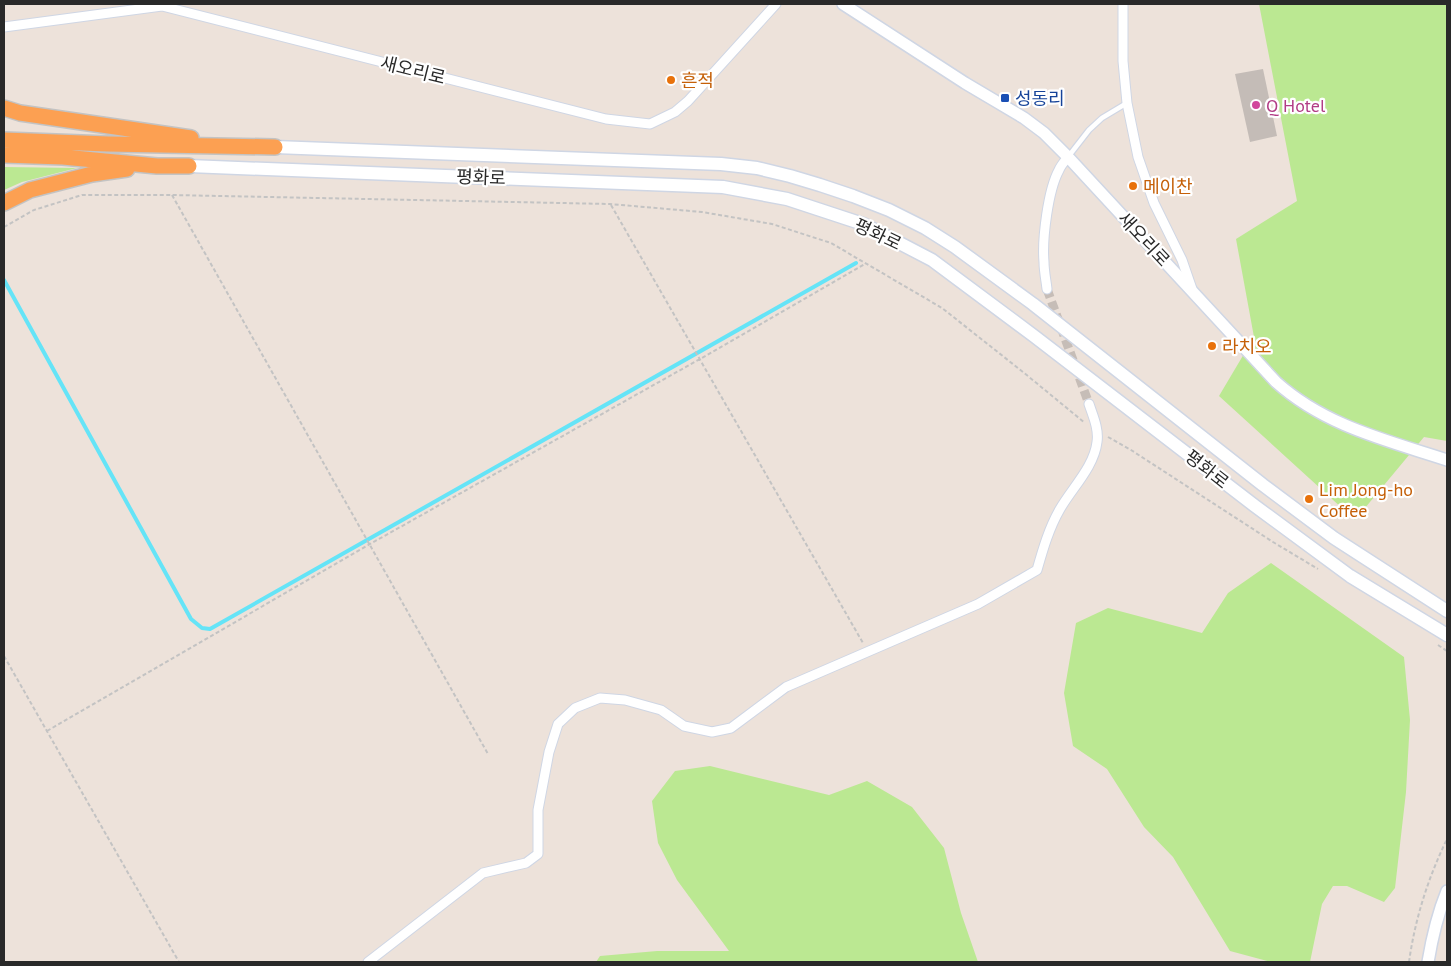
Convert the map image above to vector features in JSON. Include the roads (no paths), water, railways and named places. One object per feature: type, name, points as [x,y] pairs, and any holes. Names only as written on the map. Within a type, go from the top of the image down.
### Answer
[{"type":"highway","points":[[4,108],[20,113],[250,147]]},
{"type":"highway","points":[[4,140],[275,148]]},
{"type":"highway","points":[[4,155],[63,157],[157,166],[189,166]]},
{"type":"highway","points":[[4,203],[30,190],[92,174],[157,166]]},
{"type":"main road","name":"평화로","points":[[275,148],[721,164],[757,168],[790,176],[853,196],[889,210],[925,228],[955,247],[1041,310],[1334,538],[1447,610]]},
{"type":"main road","name":"평화로","points":[[189,166],[723,187],[787,199],[863,224],[932,260],[1034,336],[1254,506],[1342,570],[1447,635]]},
{"type":"street","name":"새오리로","points":[[4,27],[162,6],[606,118],[650,124],[675,112],[688,101],[776,4]]},
{"type":"street","name":"새오리로","points":[[843,4],[965,83],[1024,118],[1044,133],[1288,393],[1328,418],[1356,430],[1447,460]]},
{"type":"street","points":[[1122,4],[1123,60],[1127,103],[1138,157],[1154,203],[1182,260],[1192,291]]},
{"type":"street","points":[[1048,289],[1044,260],[1049,201],[1059,170],[1068,157]]},
{"type":"street","points":[[368,962],[483,873],[526,863],[538,854],[538,810],[549,752],[558,724],[575,708],[600,698],[626,700],[661,710],[684,726],[712,732],[731,728],[786,687],[978,604],[1037,570],[1047,535],[1060,509],[1090,464],[1097,442],[1097,432],[1089,404]]},
{"type":"street","points":[[1428,962],[1430,946],[1447,891]]},
{"type":"lane","points":[[1068,157],[1089,130],[1102,118],[1127,103]]},
{"type":"waterway","points":[[4,280],[191,619],[202,628],[210,629],[856,263]]},
{"type":"tunnel","points":[[1047,289],[1089,404]]},
{"type":"place","name":"흔적","points":[[671,80]]},
{"type":"place","name":"성동리","points":[[1005,98]]},
{"type":"place","name":"Q Hotel","points":[[1256,105]]},
{"type":"place","name":"메이찬","points":[[1133,186]]},
{"type":"place","name":"라치오","points":[[1212,346]]},
{"type":"place","name":"Lim Jong-ho Coffee","points":[[1309,499]]}]
